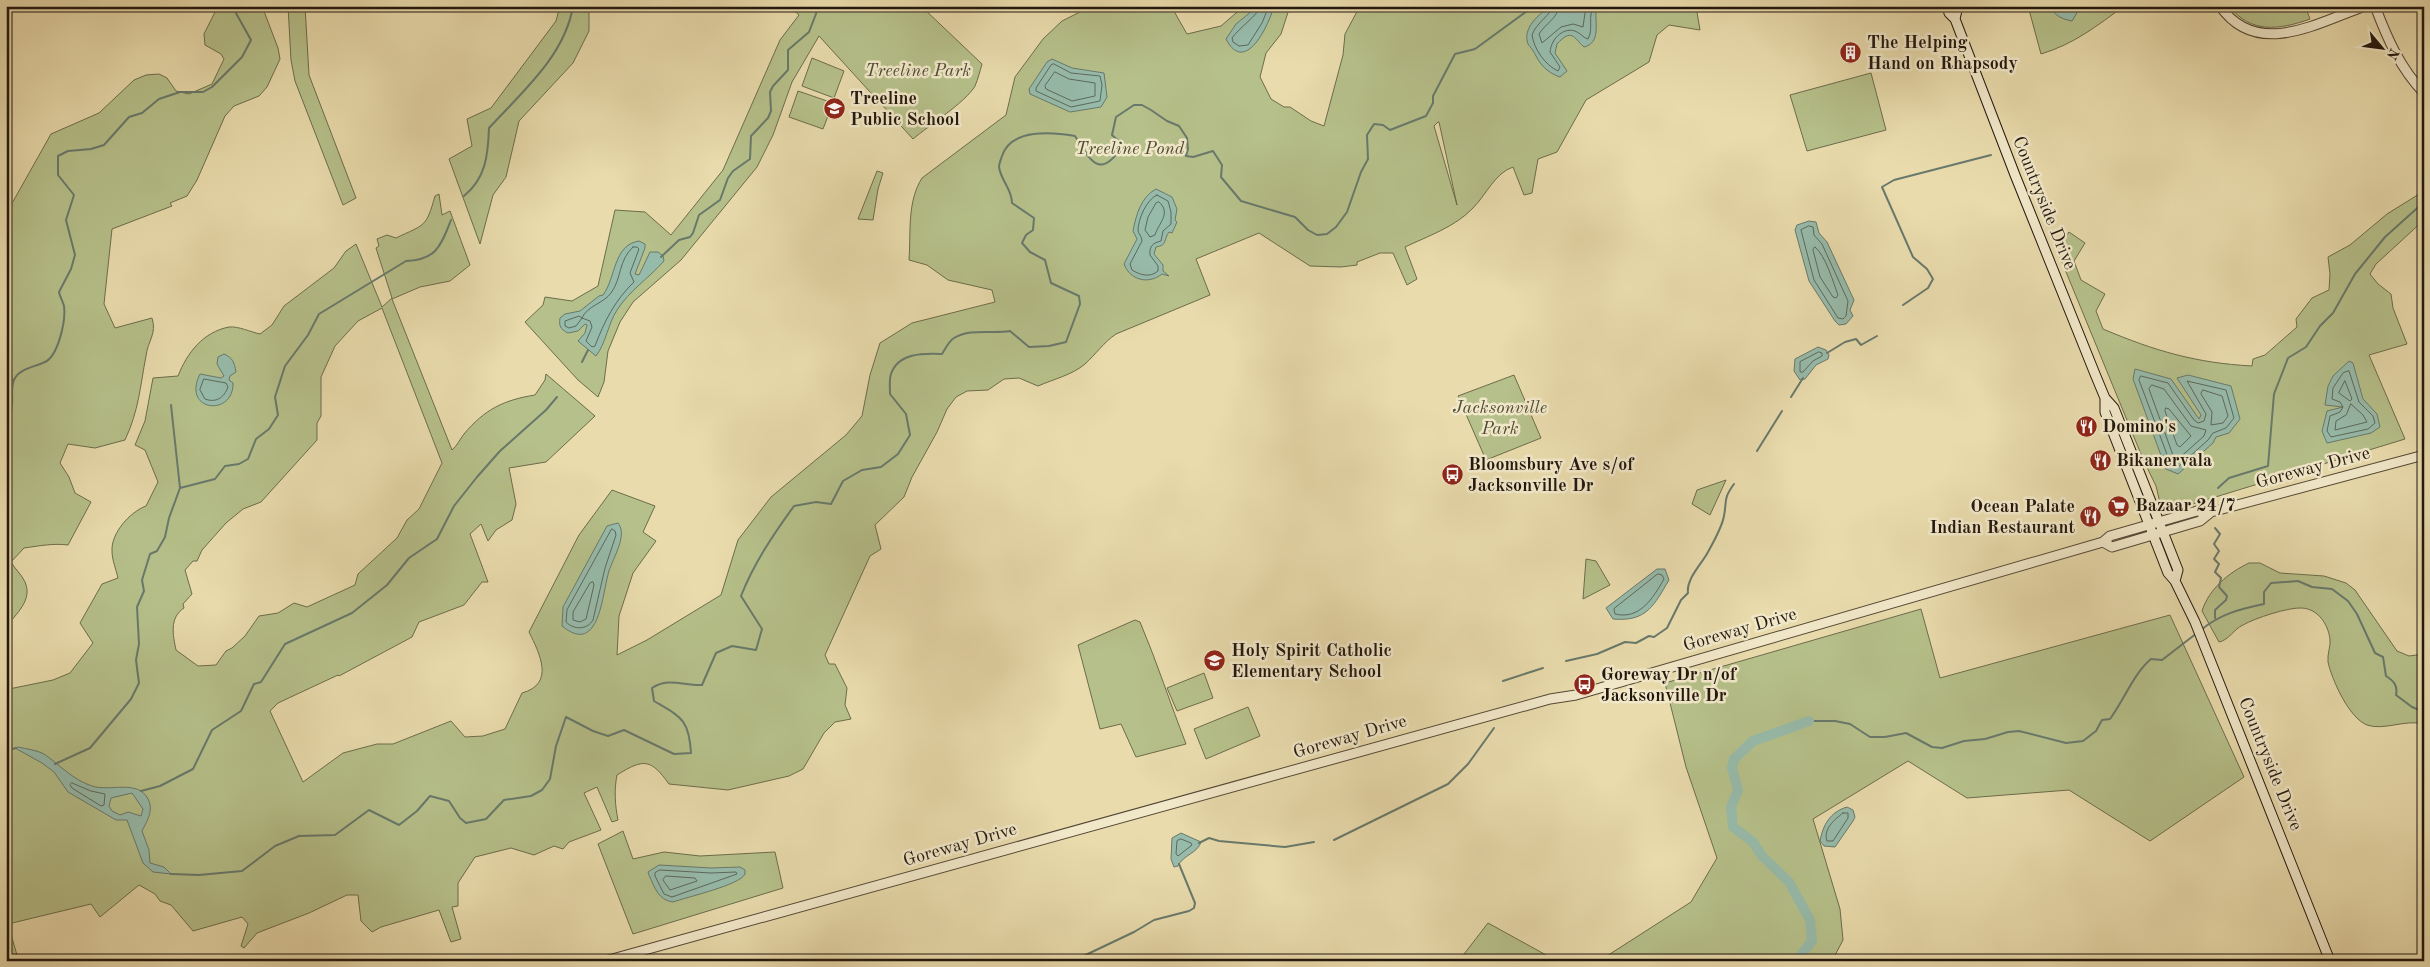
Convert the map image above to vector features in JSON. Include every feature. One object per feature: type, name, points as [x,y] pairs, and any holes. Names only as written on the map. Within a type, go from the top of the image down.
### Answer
[{"type":"street","name":"Countryside Drive","points":[[1947,6],[1955,18],[2015,175],[2105,398],[2114,408],[2160,522],[2178,570],[2175,580]]},
{"type":"street","points":[[1955,18],[1958,6]]},
{"type":"street","points":[[2220,6],[2229,18],[2244,28],[2272,36],[2287,34],[2365,6]]},
{"type":"street","points":[[2376,6],[2392,47],[2406,72],[2424,93]]},
{"type":"street","name":"Countryside Drive","points":[[2105,398],[2105,412],[2168,573],[2175,580],[2203,641],[2330,961]]},
{"type":"street","name":"Goreway Drive","points":[[605,961],[1541,701],[1576,695],[2103,542],[2110,536],[2197,511],[2211,512],[2424,455]]},
{"type":"street","name":"Goreway Drive","points":[[2103,542],[2112,547],[2200,521],[2211,512]]},
{"type":"green space","points":[[212,6],[262,6],[278,48],[280,59],[267,87],[259,96],[234,106],[225,116],[197,180],[187,196],[170,203],[172,206],[112,229],[104,304],[115,328],[152,318],[153,324],[153,333],[147,350],[136,408],[125,440],[95,448],[68,444],[60,463],[69,477],[75,493],[91,502],[68,545],[24,548],[11,562],[25,582],[27,595],[19,612],[6,627],[6,214],[51,134],[99,113],[134,80],[146,75],[159,74],[167,78],[176,91],[189,94],[212,84],[224,59],[221,54],[205,45],[204,34],[215,12]]},
{"type":"green space","points":[[288,6],[305,6],[309,75],[356,198],[343,205],[295,81],[291,60]]},
{"type":"green space","points":[[560,6],[589,6],[589,31],[573,63],[519,121],[506,177],[493,195],[480,244],[449,159],[472,146],[467,119],[491,108],[556,21]]},
{"type":"green space","name":"Treeline Park","points":[[789,6],[921,6],[982,64],[975,86],[964,99],[913,139],[819,36],[792,82],[773,135],[757,167],[681,260],[633,302],[620,322],[608,351],[604,382],[598,397],[578,380],[525,322],[543,305],[545,297],[572,301],[598,286],[615,210],[645,212],[671,235],[723,170],[780,40],[799,15]]},
{"type":"green space","name":"Treeline Pond","points":[[1092,6],[1171,6],[1187,34],[1221,26],[1244,6],[1290,6],[1281,34],[1266,53],[1260,77],[1271,99],[1324,126],[1343,55],[1345,34],[1360,6],[1696,6],[1700,30],[1669,25],[1657,35],[1649,62],[1586,100],[1557,152],[1538,159],[1532,193],[1524,195],[1513,167],[1501,174],[1478,203],[1458,221],[1405,247],[1417,279],[1407,285],[1393,253],[1380,253],[1357,262],[1357,265],[1341,267],[1310,266],[1259,233],[1196,259],[1210,295],[1116,334],[1085,364],[1063,377],[1038,386],[1019,378],[1004,379],[988,390],[967,391],[956,397],[947,409],[937,432],[912,477],[904,497],[875,525],[881,549],[870,556],[825,655],[829,664],[835,664],[847,688],[845,705],[851,719],[835,722],[824,733],[803,769],[789,776],[728,790],[669,784],[657,770],[646,764],[626,769],[617,775],[616,781],[615,798],[618,820],[612,822],[597,787],[584,793],[601,830],[569,842],[563,849],[554,846],[534,855],[511,848],[475,857],[458,883],[458,906],[452,907],[461,939],[451,942],[439,910],[381,927],[372,932],[361,921],[358,895],[347,895],[309,913],[257,933],[244,948],[241,946],[248,924],[242,917],[193,931],[171,905],[160,901],[155,894],[139,885],[100,917],[91,904],[8,924],[17,955],[6,961],[6,688],[53,680],[70,673],[93,643],[80,623],[102,584],[118,578],[112,551],[118,530],[128,518],[146,506],[158,482],[145,450],[135,445],[145,421],[153,378],[178,376],[186,359],[197,345],[211,334],[220,330],[233,327],[260,334],[272,325],[284,306],[334,268],[346,251],[356,244],[382,307],[392,298],[376,248],[379,246],[377,239],[387,235],[396,238],[419,227],[426,220],[435,196],[439,194],[442,215],[450,211],[470,265],[450,281],[420,287],[392,299],[452,450],[472,425],[488,412],[504,403],[535,395],[545,380],[546,374],[595,416],[546,462],[509,468],[516,504],[512,520],[496,530],[488,541],[481,524],[470,534],[488,582],[482,582],[464,605],[419,622],[412,637],[339,676],[278,703],[270,711],[303,782],[343,753],[377,744],[393,744],[451,721],[465,737],[483,736],[505,729],[522,693],[532,689],[539,683],[542,676],[540,659],[529,632],[579,535],[612,490],[655,506],[643,532],[656,541],[633,573],[619,616],[617,655],[647,640],[721,595],[738,540],[771,497],[846,435],[862,416],[870,375],[880,343],[912,323],[995,302],[992,290],[948,280],[927,265],[909,260],[914,197],[922,178],[1006,115],[1015,77],[1043,39],[1062,21]],"holes":[[[1439,122],[1457,205],[1434,126]],[[382,308],[442,463],[419,509],[407,520],[397,538],[358,574],[355,585],[307,607],[294,603],[278,613],[259,616],[245,636],[226,651],[216,665],[198,666],[176,650],[174,639],[174,622],[179,612],[184,608],[183,604],[192,594],[185,570],[193,561],[197,561],[202,550],[226,523],[243,509],[261,502],[317,440],[317,423],[321,416],[321,377],[335,346],[358,321]]]},
{"type":"green space","points":[[2028,6],[2124,6],[2075,40],[2041,54]]},
{"type":"green space","points":[[2229,6],[2305,6],[2310,19],[2287,26],[2266,27],[2247,21]]},
{"type":"green space","points":[[812,58],[844,71],[834,98],[802,86]]},
{"type":"green space","points":[[1871,73],[1886,130],[1807,151],[1790,95]]},
{"type":"green space","points":[[798,91],[833,103],[823,129],[789,117]]},
{"type":"green space","points":[[877,171],[883,173],[878,189],[873,220],[858,219]]},
{"type":"green space","points":[[2424,191],[2424,220],[2376,264],[2370,274],[2378,284],[2391,294],[2393,308],[2407,344],[2369,355],[2405,439],[2173,510],[2169,511],[2161,507],[2156,486],[2143,459],[2057,250],[2069,232],[2085,243],[2074,261],[2081,280],[2105,294],[2096,311],[2103,329],[2140,344],[2176,355],[2212,362],[2252,366],[2253,359],[2265,355],[2297,327],[2296,319],[2312,298],[2329,290],[2328,257],[2350,245],[2387,214]]},
{"type":"green space","name":"Jacksonville Park","points":[[1514,375],[1541,438],[1486,460],[1458,396]]},
{"type":"green space","points":[[1726,480],[1710,515],[1692,504],[1697,490]]},
{"type":"green space","points":[[1586,559],[1596,561],[1610,585],[1583,599]]},
{"type":"green space","points":[[2249,563],[2260,563],[2280,573],[2324,576],[2346,583],[2355,590],[2397,651],[2409,656],[2424,654],[2424,724],[2409,723],[2380,727],[2367,725],[2360,721],[2342,698],[2330,670],[2328,659],[2330,639],[2327,628],[2317,614],[2308,609],[2289,609],[2255,619],[2219,642],[2202,611],[2205,603],[2220,582]]},
{"type":"green space","points":[[1921,609],[1940,678],[2170,615],[2244,777],[2150,841],[2069,790],[1967,798],[1908,761],[1813,819],[1840,909],[1843,940],[1832,961],[1599,961],[1691,902],[1717,858],[1686,767],[1665,683]]},
{"type":"green space","points":[[1135,620],[1140,622],[1186,744],[1136,757],[1121,724],[1100,729],[1078,645]]},
{"type":"green space","points":[[1204,673],[1213,698],[1177,711],[1167,688]]},
{"type":"green space","points":[[1248,707],[1260,736],[1206,759],[1194,729]]},
{"type":"green space","points":[[623,831],[633,859],[664,852],[700,856],[775,852],[783,888],[633,934],[598,844]]},
{"type":"green space","points":[[1488,923],[1557,961],[1466,961],[1461,958]]},
{"type":"water","points":[[1258,6],[1274,6],[1262,35],[1248,50],[1241,52],[1233,49],[1226,39],[1236,24]]},
{"type":"water","points":[[1551,6],[1603,6],[1596,10],[1595,37],[1589,45],[1584,47],[1575,37],[1569,35],[1557,44],[1555,53],[1567,71],[1560,77],[1548,71],[1542,65],[1528,44],[1527,38],[1529,27],[1541,13]]},
{"type":"water","points":[[2051,6],[2081,6],[2072,21],[2059,16]]},
{"type":"water","points":[[1052,59],[1072,68],[1104,73],[1107,97],[1101,107],[1070,112],[1030,94],[1029,89],[1047,62]]},
{"type":"water","points":[[1156,189],[1172,197],[1177,209],[1175,220],[1177,222],[1172,233],[1169,232],[1167,235],[1164,243],[1156,247],[1154,254],[1163,265],[1163,271],[1169,276],[1162,274],[1145,280],[1130,274],[1124,264],[1137,239],[1133,231],[1140,207],[1146,197]]},
{"type":"water","points":[[1809,221],[1816,222],[1819,233],[1827,242],[1854,300],[1850,310],[1853,316],[1846,324],[1839,325],[1835,321],[1809,281],[1795,230],[1797,225]]},
{"type":"water","points":[[639,241],[645,244],[645,248],[635,274],[639,275],[650,252],[658,252],[663,256],[664,261],[628,296],[617,310],[596,356],[578,341],[585,333],[587,325],[585,324],[578,331],[568,333],[561,327],[560,318],[565,314],[580,311],[603,295],[624,249]]},
{"type":"water","points":[[1818,347],[1826,350],[1829,355],[1828,359],[1816,365],[1805,379],[1800,380],[1794,371],[1795,359]]},
{"type":"water","points":[[224,354],[233,361],[235,366],[236,372],[230,376],[229,380],[233,383],[231,394],[226,401],[210,406],[202,403],[197,396],[196,387],[200,374],[221,378],[224,376],[217,364],[218,357]]},
{"type":"water","points":[[2349,361],[2353,363],[2363,399],[2377,414],[2380,427],[2371,433],[2327,443],[2322,431],[2327,411],[2343,407],[2325,405],[2328,386],[2333,376]]},
{"type":"water","points":[[2135,369],[2171,379],[2199,419],[2201,415],[2177,378],[2188,375],[2231,386],[2240,419],[2229,433],[2216,437],[2213,443],[2178,474],[2166,469],[2133,379]]},
{"type":"water","points":[[618,523],[621,528],[621,540],[609,571],[597,618],[592,628],[584,634],[575,633],[562,626],[563,607],[607,526]]},
{"type":"water","points":[[1657,569],[1665,569],[1669,580],[1654,604],[1642,615],[1634,618],[1613,619],[1606,608]]},
{"type":"water","points":[[18,747],[44,754],[73,776],[92,786],[123,787],[137,789],[143,793],[150,803],[149,815],[142,831],[149,850],[150,863],[164,867],[171,874],[153,872],[143,863],[127,820],[116,820],[68,792],[54,772],[15,748]],"holes":[[[132,793],[143,809],[141,816],[128,812],[120,815],[112,811],[109,806],[111,798]]]},
{"type":"water","points":[[1847,807],[1853,810],[1855,817],[1853,821],[1835,847],[1824,846],[1820,841],[1825,825],[1836,812]]},
{"type":"water","points":[[1181,833],[1201,842],[1197,849],[1183,859],[1178,866],[1174,867],[1171,859],[1172,838]]},
{"type":"water","points":[[659,865],[711,868],[740,867],[745,870],[745,874],[724,886],[673,902],[660,896],[649,875],[648,872]]},
{"type":"waterway","points":[[6,427],[11,410],[13,381],[24,370],[45,362],[50,358],[57,346],[62,329],[64,306],[59,292],[71,269],[75,255],[66,220],[74,195],[58,175],[58,156],[68,151],[91,149],[104,145],[129,117],[142,113],[159,99],[180,92],[203,92],[212,87],[242,57],[251,40],[232,6]]},
{"type":"waterway","points":[[464,196],[477,182],[481,174],[488,147],[489,128],[540,73],[561,41],[573,6]]},
{"type":"waterway","points":[[661,257],[679,240],[690,237],[699,215],[720,200],[728,178],[733,171],[750,159],[751,136],[768,118],[771,111],[770,92],[788,70],[788,50],[809,32],[819,6]]},
{"type":"waterway","points":[[171,874],[199,875],[242,871],[275,846],[299,836],[335,835],[369,810],[399,825],[417,811],[430,796],[449,801],[460,818],[466,823],[486,819],[504,800],[531,796],[542,790],[550,779],[556,746],[566,717],[593,731],[608,736],[624,730],[674,754],[691,753],[686,726],[671,711],[654,701],[652,688],[671,682],[702,685],[716,653],[732,646],[756,650],[762,629],[741,596],[758,561],[786,517],[794,506],[816,502],[831,504],[843,481],[862,470],[881,467],[898,454],[910,435],[906,414],[890,394],[890,376],[894,367],[905,358],[919,354],[942,354],[952,339],[967,333],[1010,331],[1029,347],[1049,346],[1066,342],[1080,304],[1079,296],[1051,283],[1045,260],[1030,252],[1022,243],[1026,235],[1033,230],[1034,218],[1012,203],[1012,198],[999,166],[1007,147],[1014,140],[1023,136],[1045,133],[1075,136],[1091,159],[1102,165],[1115,156],[1123,145],[1112,135],[1116,117],[1134,105],[1142,105],[1167,121],[1179,126],[1187,138],[1188,149],[1186,156],[1193,157],[1213,151],[1222,165],[1221,177],[1241,201],[1295,217],[1308,230],[1317,235],[1327,234],[1336,227],[1347,212],[1361,172],[1368,159],[1367,135],[1374,124],[1383,125],[1390,130],[1426,116],[1433,103],[1433,96],[1455,54],[1475,49],[1534,6]]},
{"type":"waterway","points":[[1903,305],[1928,288],[1933,279],[1927,269],[1913,257],[1882,187],[1894,180],[1991,155]]},
{"type":"waterway","points":[[2218,488],[2229,478],[2268,466],[2274,394],[2288,358],[2306,347],[2320,326],[2333,313],[2355,274],[2385,237],[2424,202]]},
{"type":"waterway","points":[[180,488],[215,479],[225,466],[239,464],[248,459],[256,439],[269,429],[278,415],[275,397],[285,366],[308,335],[319,314],[406,261],[425,258],[431,254],[441,244],[451,220]]},
{"type":"waterway","points":[[1827,353],[1845,342],[1856,339],[1861,345],[1877,336]]},
{"type":"waterway","points":[[582,362],[588,350]]},
{"type":"waterway","points":[[6,373],[13,380]]},
{"type":"waterway","points":[[1791,397],[1803,378]]},
{"type":"waterway","points":[[141,791],[160,786],[193,769],[212,730],[241,711],[254,684],[261,682],[285,644],[352,613],[387,585],[409,558],[437,539],[454,506],[477,477],[500,451],[546,410],[557,397]]},
{"type":"waterway","points":[[55,764],[90,748],[131,699],[139,683],[136,660],[139,644],[137,607],[144,591],[142,580],[150,554],[157,551],[165,537],[169,518],[180,488],[171,405]]},
{"type":"waterway","points":[[1757,451],[1782,411]]},
{"type":"waterway","points":[[1566,661],[1597,654],[1625,642],[1636,643],[1649,636],[1654,637],[1667,628],[1681,600],[1688,593],[1692,577],[1717,535],[1723,520],[1727,496],[1734,484]]},
{"type":"waterway","points":[[2215,528],[2220,534],[2214,544],[2219,551],[2214,559],[2219,564],[2215,572],[2221,578],[2219,587],[2227,596],[2226,600],[2215,610],[2215,618]]},
{"type":"waterway","points":[[2201,630],[2215,620],[2231,613],[2264,604],[2264,592],[2271,583],[2298,581],[2312,587],[2332,589],[2348,601],[2357,614],[2375,653],[2383,657],[2386,676],[2395,684],[2396,695],[2412,707],[2424,712]]},
{"type":"waterway","points":[[1809,721],[1835,721],[1850,724],[1870,737],[1885,737],[1906,733],[1932,747],[1942,748],[1964,741],[1985,739],[2008,732],[2019,731],[2066,743],[2083,741],[2096,731],[2102,720],[2110,719],[2134,679],[2151,659],[2162,660],[2197,633]]},
{"type":"waterway","points":[[1503,681],[1543,668]]},
{"type":"waterway","points":[[1796,961],[1812,941],[1810,920],[1789,882],[1762,856],[1753,842],[1733,827],[1731,807],[1738,790],[1732,768],[1734,759],[1753,741],[1809,721]]},
{"type":"waterway","points":[[1334,840],[1448,784],[1468,764],[1494,728]]},
{"type":"waterway","points":[[6,751],[16,748]]},
{"type":"waterway","points":[[1199,843],[1209,838],[1219,841],[1285,847],[1314,842]]},
{"type":"waterway","points":[[1073,961],[1134,932],[1154,920],[1194,908],[1195,903],[1179,864]]},
{"type":"place","name":"The Helping Hand on Rhapsody","points":[[1851,53]]},
{"type":"place","name":"Treeline Public School","points":[[834,109]]},
{"type":"place","name":"Domino's","points":[[2086,427]]},
{"type":"place","name":"Bikanervala","points":[[2100,461]]},
{"type":"place","name":"Bloomsbury Ave s/of Jacksonville Dr","points":[[1452,475]]},
{"type":"place","name":"Bazaar 24/7","points":[[2119,506]]},
{"type":"place","name":"Ocean Palate Indian Restaurant","points":[[2091,517]]},
{"type":"place","name":"Holy Spirit Catholic Elementary School","points":[[1215,661]]},
{"type":"place","name":"Goreway Dr n/of Jacksonville Dr","points":[[1585,685]]}]
